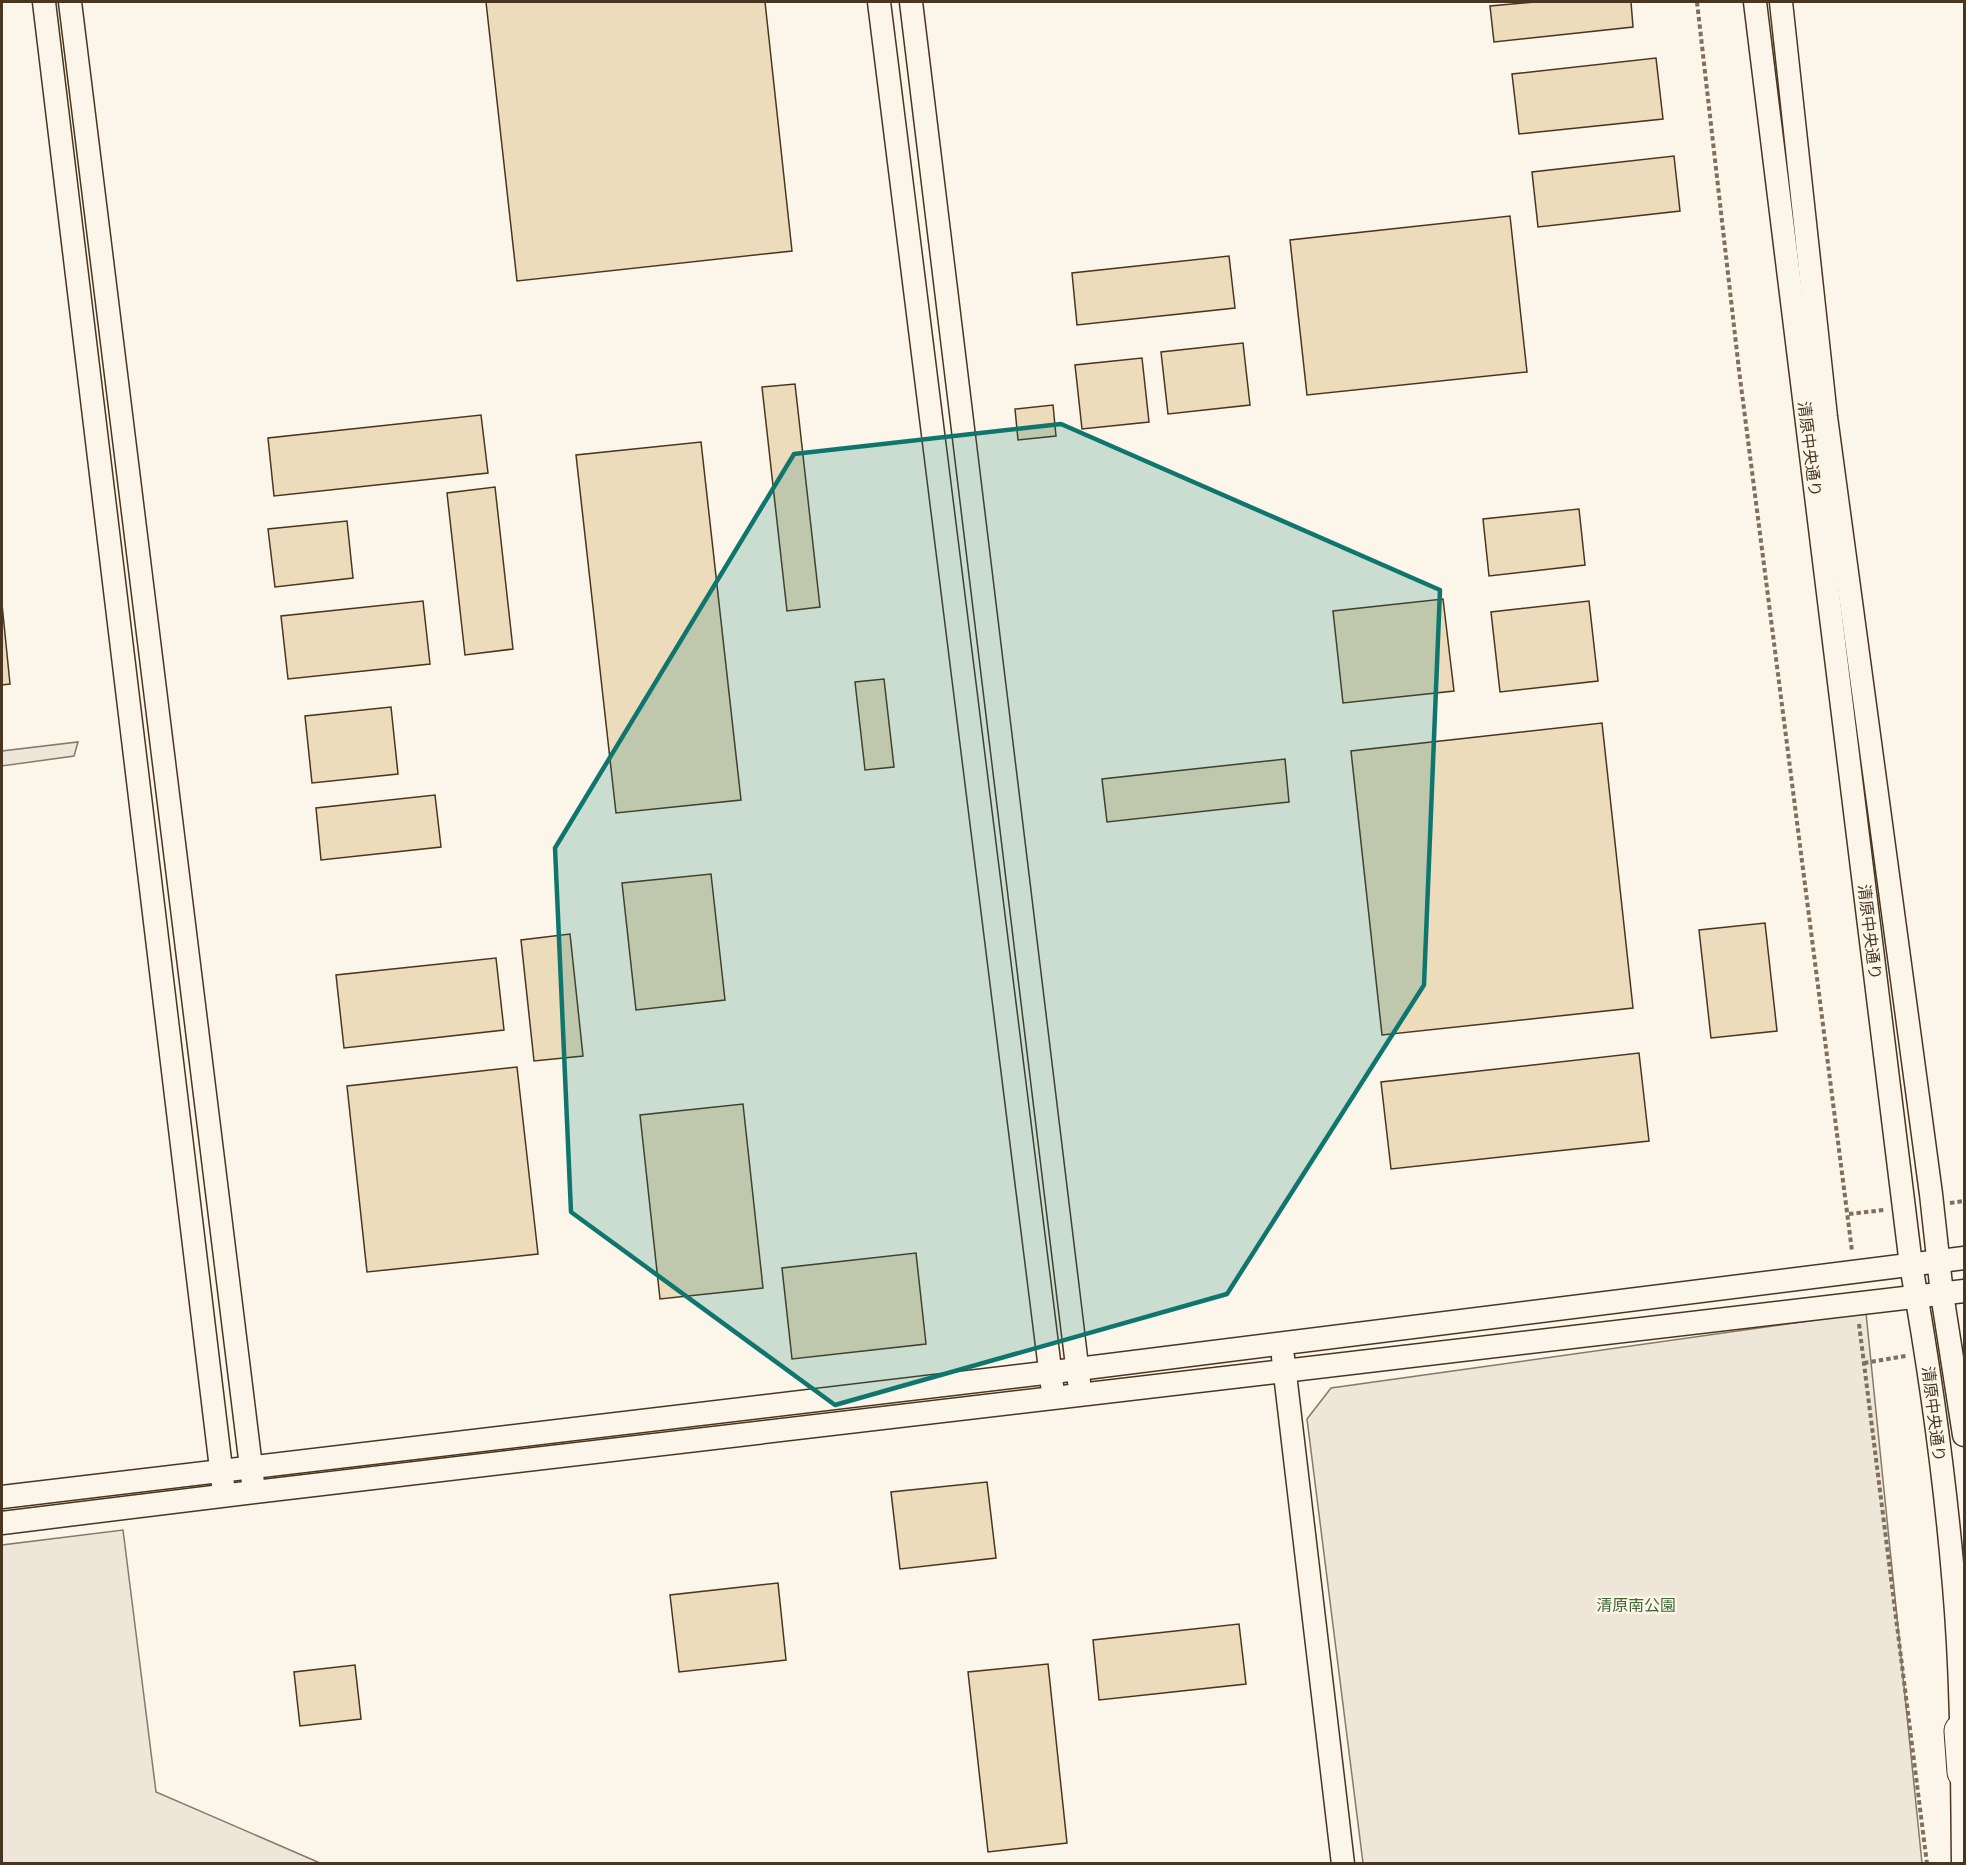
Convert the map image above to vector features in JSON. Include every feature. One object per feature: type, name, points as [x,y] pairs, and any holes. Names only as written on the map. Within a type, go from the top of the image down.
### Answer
[{"type":"highway","points":[[1961,1731],[1965,1772]]},
{"type":"street","points":[[44,2],[224,1496]]},
{"type":"street","points":[[70,2],[254,1492]]},
{"type":"street","points":[[879,2],[1053,1398]]},
{"type":"street","points":[[911,2],[1081,1395]]},
{"type":"street","name":"清原中央通り","points":[[1755,2],[1911,1265],[1928,1365],[1953,1574],[1961,1731],[1963,1863]]},
{"type":"street","name":"清原中央通り","points":[[1781,2],[1826,417],[1942,1294],[1965,1435]]},
{"type":"street","points":[[2,1497],[1078,1369],[1965,1258]]},
{"type":"street","points":[[2,1523],[1965,1291]]},
{"type":"street","points":[[1281,1344],[1343,1863]]},
{"type":"path","points":[[1697,2],[1739,370],[1853,1258]]},
{"type":"path","points":[[1947,1203],[1965,1201]]},
{"type":"path","points":[[1849,1214],[1891,1210]]},
{"type":"path","points":[[1858,1314],[1927,1863]]},
{"type":"path","points":[[1864,1363],[1907,1356]]},
{"type":"highlighted area","points":[[1061,424],[1440,590],[1424,985],[1227,1294],[835,1405],[571,1212],[555,848],[794,454]]},
{"type":"green space","points":[[78,742],[74,756],[2,766],[2,751]]},
{"type":"green space","name":"清原南公園","points":[[1866,1313],[1922,1863],[1363,1863],[1307,1419],[1331,1388]]},
{"type":"green space","points":[[123,1530],[156,1792],[320,1863],[2,1863],[2,1545]]},
{"type":"building","points":[[486,2],[765,2],[792,251],[517,281]]},
{"type":"building","points":[[1535,2],[1631,2],[1633,27],[1494,42],[1490,6]]},
{"type":"building","points":[[1656,58],[1663,119],[1519,134],[1512,74]]},
{"type":"building","points":[[1674,156],[1680,211],[1538,227],[1532,172]]},
{"type":"building","points":[[1510,216],[1527,372],[1307,395],[1290,240]]},
{"type":"building","points":[[1229,256],[1235,308],[1077,325],[1072,273]]},
{"type":"building","points":[[1243,343],[1250,405],[1168,414],[1161,352]]},
{"type":"building","points":[[1142,358],[1149,422],[1082,429],[1075,365]]},
{"type":"building","points":[[795,384],[820,607],[787,611],[762,387]]},
{"type":"building","points":[[1053,405],[1056,436],[1018,440],[1015,409]]},
{"type":"building","points":[[481,415],[488,473],[274,496],[268,438]]},
{"type":"building","points":[[701,442],[741,800],[616,813],[576,455]]},
{"type":"building","points":[[495,487],[513,649],[465,655],[447,493]]},
{"type":"building","points":[[1579,509],[1585,565],[1489,576],[1483,519]]},
{"type":"building","points":[[347,521],[353,578],[275,587],[268,529]]},
{"type":"building","points":[[1443,599],[1454,691],[1343,703],[1333,611]]},
{"type":"building","points":[[423,601],[430,664],[288,679],[281,616]]},
{"type":"building","points":[[1589,601],[1598,681],[1500,692],[1491,612]]},
{"type":"building","points":[[2,604],[10,684],[2,685]]},
{"type":"building","points":[[884,679],[894,767],[865,770],[855,682]]},
{"type":"building","points":[[391,707],[398,774],[312,783],[305,716]]},
{"type":"building","points":[[1602,723],[1633,1008],[1382,1035],[1351,751]]},
{"type":"building","points":[[1285,759],[1289,802],[1107,822],[1102,779]]},
{"type":"building","points":[[435,795],[441,847],[321,860],[316,808]]},
{"type":"building","points":[[711,874],[725,1000],[636,1010],[622,883]]},
{"type":"building","points":[[1765,923],[1777,1031],[1711,1038],[1699,930]]},
{"type":"building","points":[[570,934],[583,1056],[534,1061],[521,940]]},
{"type":"building","points":[[496,958],[504,1030],[344,1048],[336,975]]},
{"type":"building","points":[[1639,1053],[1649,1141],[1391,1169],[1381,1082]]},
{"type":"building","points":[[517,1067],[538,1254],[367,1272],[347,1086]]},
{"type":"building","points":[[743,1104],[763,1288],[660,1299],[640,1115]]},
{"type":"building","points":[[916,1253],[926,1344],[792,1359],[782,1268]]},
{"type":"building","points":[[987,1482],[996,1558],[900,1569],[891,1492]]},
{"type":"building","points":[[778,1583],[786,1660],[679,1672],[670,1595]]},
{"type":"building","points":[[1239,1624],[1246,1684],[1099,1700],[1093,1640]]},
{"type":"building","points":[[1048,1664],[1067,1843],[988,1852],[968,1672]]},
{"type":"building","points":[[355,1665],[361,1719],[300,1726],[294,1672]]}]
